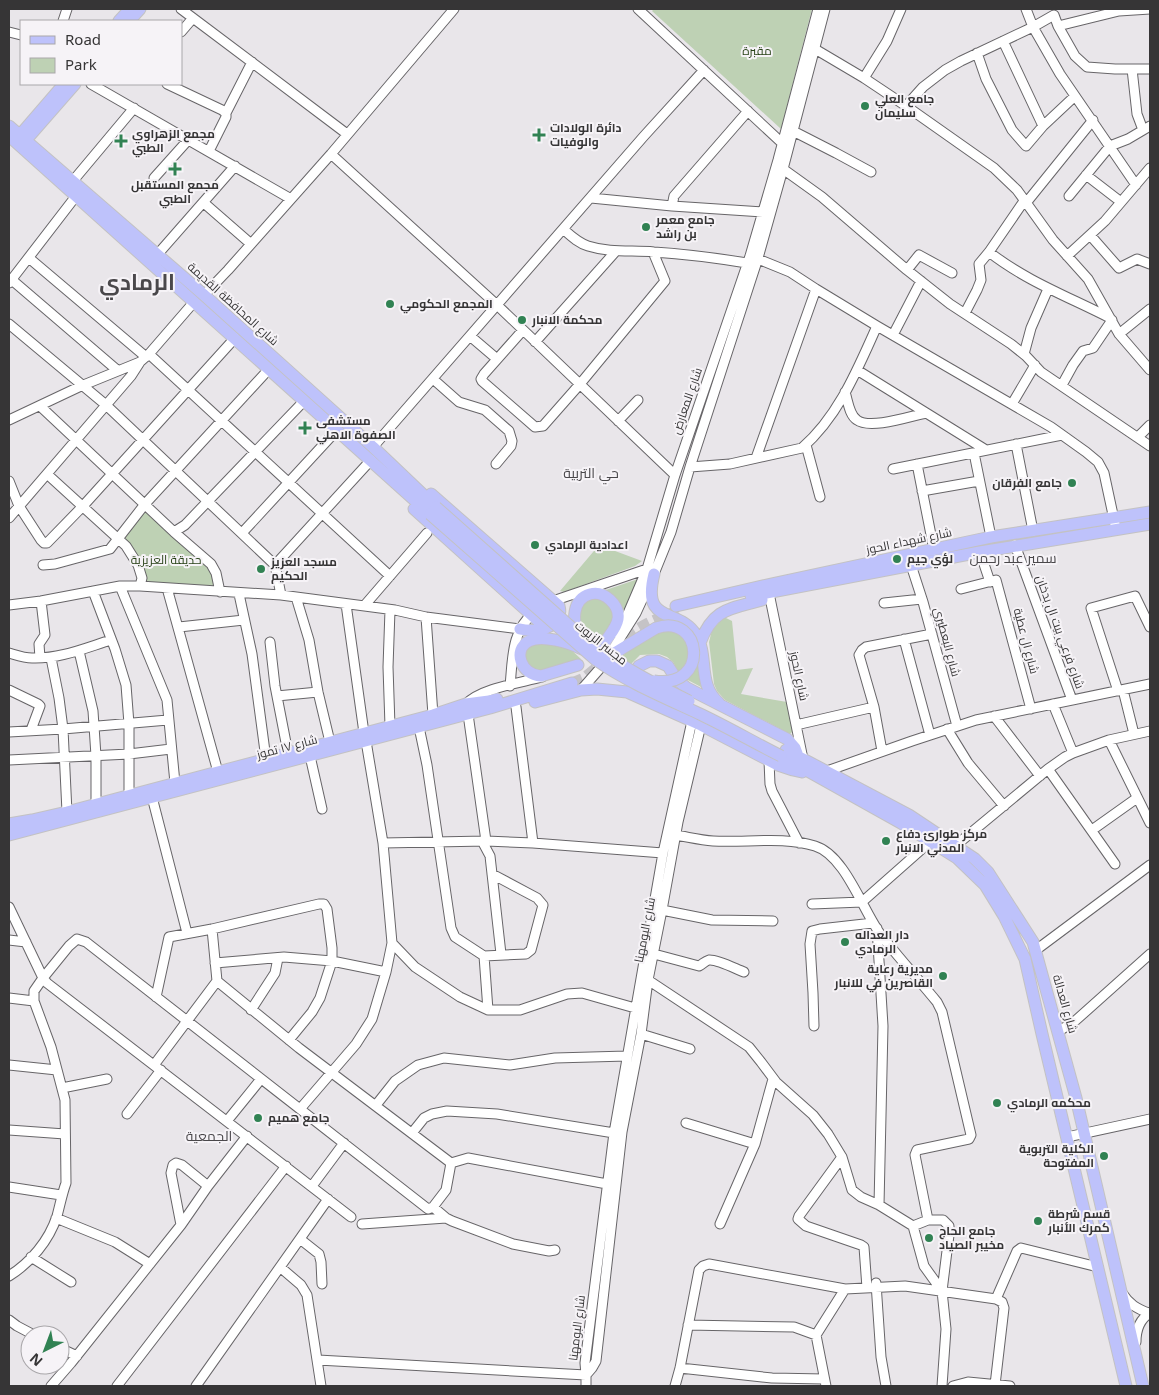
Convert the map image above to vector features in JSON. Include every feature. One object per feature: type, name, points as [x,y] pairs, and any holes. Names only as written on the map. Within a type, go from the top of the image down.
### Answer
[{"type":"main road","points":[[120,20],[130,9]]},
{"type":"main road","points":[[130,20],[140,9]]},
{"type":"main road","points":[[57,98],[64,85]]},
{"type":"main road","points":[[16,140],[57,98],[74,85]]},
{"type":"main road","name":"شارع المحافظة القديمة","points":[[9,126],[16,140],[76,196],[199,298],[373,448],[407,480],[433,511]]},
{"type":"main road","name":"شارع المحافظة القديمة","points":[[16,140],[72,182],[158,255],[235,338],[380,470],[433,511]]},
{"type":"main road","points":[[380,470],[422,518],[546,628]]},
{"type":"main road","points":[[407,480],[415,482],[428,490],[559,606],[560,615],[546,628],[532,631],[520,628]]},
{"type":"main road","name":"مجسر الزيوت","points":[[433,511],[589,643],[618,664],[784,753]]},
{"type":"main road","name":"مجسر الزيوت","points":[[433,511],[587,652],[606,667],[630,681],[784,753]]},
{"type":"main road","name":"شارع شهداء الحوز","points":[[677,609],[796,583],[1015,545],[1115,523],[1150,512]]},
{"type":"main road","name":"شارع شهداء الحوز","points":[[906,563],[934,550],[1033,531],[1115,523],[1149,526]]},
{"type":"main road","points":[[651,572],[653,602],[666,616],[680,620],[696,634],[700,643],[706,683],[710,692],[716,701],[734,713]]},
{"type":"main road","points":[[651,593],[654,600],[665,604],[767,578],[777,577],[796,583],[784,594],[722,612],[706,628],[700,643]]},
{"type":"main road","points":[[580,634],[575,626],[575,611],[582,599],[594,593],[610,600],[618,610],[616,625],[605,640],[605,653],[656,628],[670,626],[684,632],[693,644],[694,659],[687,672],[677,678],[661,682],[646,679]]},
{"type":"main road","points":[[578,664],[541,676],[530,674],[522,665],[522,649],[530,641],[543,639],[561,642],[587,652]]},
{"type":"main road","points":[[640,698],[633,688],[632,680],[634,673],[642,664],[649,661],[657,661],[668,666],[677,680],[687,688],[787,739],[801,757]]},
{"type":"main road","points":[[468,710],[481,716],[516,707],[576,684],[597,689],[627,692],[696,723],[769,760],[793,770],[811,772]]},
{"type":"main road","name":"شارع ١٧ تموز","points":[[9,824],[66,812],[330,742],[365,737],[390,726],[419,727],[489,701],[576,684]]},
{"type":"main road","name":"شارع ١٧ تموز","points":[[9,835],[310,756],[365,737],[405,726],[433,715],[468,710]]},
{"type":"main road","points":[[784,753],[811,772],[902,823],[957,858],[985,885],[1004,916],[1025,959],[1126,1386]]},
{"type":"main road","name":"شارع العدالة","points":[[784,753],[801,757],[909,814],[975,859],[988,872],[1033,942],[1059,1031],[1085,1133],[1143,1386]]},
{"type":"street","points":[[181,9],[347,134]]},
{"type":"street","points":[[9,518],[145,358],[251,244],[331,154],[453,9]]},
{"type":"street","points":[[638,9],[782,143]]},
{"type":"street","name":"شارع المعارض","points":[[576,684],[592,679],[605,653],[636,613],[651,572],[671,532],[752,259],[818,9]]},
{"type":"street","name":"شارع المعارض","points":[[651,572],[675,475],[783,169],[825,9]]},
{"type":"street","points":[[864,78],[886,41],[901,9]]},
{"type":"street","points":[[1026,9],[1033,27],[1074,96],[1093,120],[1136,185]]},
{"type":"street","points":[[1058,26],[1120,10],[1150,9]]},
{"type":"street","points":[[906,106],[923,88],[945,70],[1033,27],[1054,12],[1058,26],[1075,56],[1088,68],[1150,69]]},
{"type":"street","points":[[182,31],[193,18]]},
{"type":"street","points":[[1003,42],[1043,126]]},
{"type":"street","points":[[815,49],[906,106],[994,168],[1017,190],[1054,240],[1088,279],[1119,334],[1150,370]]},
{"type":"street","points":[[977,53],[986,79],[1012,130],[1026,146],[1043,126],[1074,96]]},
{"type":"street","points":[[209,151],[252,62]]},
{"type":"street","points":[[1068,196],[1110,146],[1128,139],[1146,128],[1137,114],[1132,69]]},
{"type":"street","points":[[373,448],[644,136],[704,70]]},
{"type":"street","points":[[93,85],[291,199]]},
{"type":"street","points":[[169,85],[226,113]]},
{"type":"street","points":[[72,182],[134,108]]},
{"type":"street","points":[[672,206],[674,196],[748,111]]},
{"type":"street","points":[[965,313],[978,290],[981,280],[979,264],[1025,202],[1093,120]]},
{"type":"street","points":[[793,132],[871,172]]},
{"type":"street","points":[[154,178],[189,140]]},
{"type":"street","points":[[331,154],[497,305],[675,475]]},
{"type":"street","points":[[158,255],[235,166]]},
{"type":"street","points":[[1067,256],[1105,221],[1150,168]]},
{"type":"street","points":[[783,169],[822,197],[950,304],[1011,344],[1024,354],[1041,372],[1150,446]]},
{"type":"street","points":[[1086,175],[1122,202]]},
{"type":"street","points":[[76,196],[10,282],[117,370]]},
{"type":"street","points":[[590,198],[764,212]]},
{"type":"street","points":[[204,202],[251,244]]},
{"type":"street","points":[[563,229],[581,244],[590,247],[616,251],[752,259],[790,272],[877,326],[1051,427],[1098,462],[1104,473],[1115,523]]},
{"type":"street","points":[[1090,235],[1119,268],[1137,259],[1150,264]]},
{"type":"street","points":[[536,342],[616,251]]},
{"type":"street","points":[[523,330],[484,374],[482,381],[536,427],[543,426],[664,281],[653,252]]},
{"type":"street","points":[[989,252],[1006,265],[1048,289],[1111,319]]},
{"type":"street","points":[[907,270],[919,255],[952,273]]},
{"type":"street","points":[[29,258],[145,358],[188,390],[390,576]]},
{"type":"street","points":[[893,335],[921,280]]},
{"type":"street","points":[[756,458],[816,289]]},
{"type":"street","points":[[1024,354],[1031,328],[1048,289]]},
{"type":"street","points":[[1119,334],[1150,309]]},
{"type":"street","points":[[1062,385],[1073,365],[1084,351],[1092,348],[1111,319]]},
{"type":"street","points":[[9,324],[143,439],[276,565],[282,595]]},
{"type":"street","points":[[690,467],[730,464],[802,448],[806,445],[835,410],[857,370],[877,326]]},
{"type":"street","points":[[470,336],[497,359]]},
{"type":"street","points":[[9,481],[19,506],[44,543],[47,543],[235,338]]},
{"type":"street","points":[[9,420],[145,358]]},
{"type":"street","points":[[1012,404],[1035,365]]},
{"type":"street","points":[[42,565],[56,564],[110,549],[145,504],[269,369]]},
{"type":"street","points":[[857,370],[986,450]]},
{"type":"street","points":[[433,379],[459,402],[485,410],[509,431],[512,441],[511,446],[496,464]]},
{"type":"street","points":[[845,392],[852,414],[865,424],[926,413]]},
{"type":"street","points":[[618,421],[638,400]]},
{"type":"street","points":[[174,532],[185,525],[304,401]]},
{"type":"street","points":[[40,406],[174,532],[211,564],[216,573],[220,592]]},
{"type":"street","points":[[1138,437],[1150,425]]},
{"type":"street","points":[[242,533],[337,430]]},
{"type":"street","points":[[893,469],[1062,435]]},
{"type":"street","points":[[1016,444],[1033,531]]},
{"type":"street","points":[[806,445],[820,496]]},
{"type":"street","points":[[974,453],[991,538]]},
{"type":"street","points":[[276,565],[371,460]]},
{"type":"street","points":[[917,464],[934,550]]},
{"type":"street","points":[[47,474],[126,546],[138,565],[142,578],[140,586]]},
{"type":"street","points":[[922,491],[979,481]]},
{"type":"street","points":[[661,526],[671,532]]},
{"type":"street","points":[[364,606],[427,533]]},
{"type":"street","name":"شارع فرعي بيت ال بدخان","points":[[1015,545],[1072,700]]},
{"type":"street","name":"شارع ال عطية","points":[[980,552],[993,581],[1031,709]]},
{"type":"street","name":"شارع البعطيري","points":[[906,563],[922,599],[958,726]]},
{"type":"street","points":[[510,686],[514,644],[520,628],[531,614],[542,606],[554,601],[651,572]]},
{"type":"street","points":[[961,589],[993,581]]},
{"type":"street","points":[[9,604],[40,601],[120,586],[140,586],[238,594],[282,595],[520,628]]},
{"type":"street","points":[[120,586],[167,700],[175,783]]},
{"type":"street","points":[[168,588],[218,772]]},
{"type":"street","points":[[93,591],[115,649],[126,685],[129,724],[129,795]]},
{"type":"street","points":[[238,594],[252,654],[266,759]]},
{"type":"street","points":[[1134,734],[1091,608],[1135,596],[1150,627]]},
{"type":"street","points":[[296,597],[309,640],[318,692],[330,742]]},
{"type":"street","name":"شارع الحوز","points":[[770,598],[801,757]]},
{"type":"street","points":[[884,602],[922,599]]},
{"type":"street","points":[[40,601],[46,635],[39,644],[40,658]]},
{"type":"street","points":[[300,1109],[356,1044],[372,1018],[386,972],[392,943],[383,842],[365,737],[346,604]]},
{"type":"street","points":[[390,610],[388,667],[390,726]]},
{"type":"street","points":[[426,616],[433,715]]},
{"type":"street","points":[[179,627],[244,620]]},
{"type":"street","points":[[882,751],[874,706],[859,655],[866,647],[932,634]]},
{"type":"street","points":[[904,639],[930,735]]},
{"type":"street","points":[[9,653],[30,658],[51,658],[111,640]]},
{"type":"street","points":[[270,642],[277,696],[288,753]]},
{"type":"street","points":[[79,650],[94,711],[96,804]]},
{"type":"street","name":"شارع المعارض","points":[[468,710],[480,693],[561,672],[605,653]]},
{"type":"street","points":[[51,658],[63,729],[66,812]]},
{"type":"street","points":[[828,771],[976,720],[1150,684]]},
{"type":"street","points":[[9,690],[40,706],[31,730]]},
{"type":"street","points":[[277,696],[318,692]]},
{"type":"street","points":[[1053,704],[1073,753]]},
{"type":"street","points":[[796,725],[874,706]]},
{"type":"street","points":[[516,707],[532,843]]},
{"type":"street","points":[[468,710],[484,841],[490,856],[501,954]]},
{"type":"street","points":[[994,716],[1040,776]]},
{"type":"street","points":[[9,732],[168,720]]},
{"type":"street","name":"شارع البومهنا","points":[[586,1375],[596,1361],[622,1132],[654,954],[663,853],[696,723]]},
{"type":"street","points":[[419,727],[427,765],[451,928],[455,937],[484,956],[526,954],[531,950],[543,905],[537,898],[492,874]]},
{"type":"street","points":[[948,729],[968,763],[1004,806]]},
{"type":"street","points":[[955,846],[1048,769],[1073,753],[1109,740],[1150,731]]},
{"type":"street","points":[[1109,740],[1150,823]]},
{"type":"street","points":[[9,760],[129,754],[171,749]]},
{"type":"street","name":"شارع البومهنا","points":[[586,1375],[585,1363],[614,1133],[635,1008],[675,835],[689,754]]},
{"type":"street","points":[[310,756],[322,809]]},
{"type":"street","points":[[769,760],[772,791],[799,843]]},
{"type":"street","points":[[1048,769],[1115,864]]},
{"type":"street","points":[[152,798],[187,934]]},
{"type":"street","points":[[1092,830],[1137,798]]},
{"type":"street","points":[[675,835],[713,841],[799,843],[814,845],[823,849],[838,864],[875,925],[937,1002],[942,1012],[971,1135],[969,1139],[917,1150],[915,1155],[928,1220]]},
{"type":"street","points":[[383,842],[484,841],[663,853]]},
{"type":"street","points":[[812,904],[862,902],[931,841]]},
{"type":"street","points":[[1036,950],[1150,865]]},
{"type":"street","points":[[156,997],[169,937],[324,904],[327,909],[332,961],[320,998],[312,1012],[289,1040]]},
{"type":"street","points":[[9,907],[43,978],[352,1217]]},
{"type":"street","points":[[658,909],[712,920],[773,921]]},
{"type":"street","points":[[814,1026],[810,944],[812,931],[820,928],[875,925]]},
{"type":"street","points":[[875,925],[883,1026],[879,1205]]},
{"type":"street","points":[[126,1114],[217,981],[212,929]]},
{"type":"street","points":[[9,1276],[19,1270],[42,1246],[56,1218],[66,1182],[65,1100],[51,1047],[34,1001],[34,992],[43,978],[77,939],[86,942],[428,1209],[433,1207],[446,1190],[450,1163]]},
{"type":"street","points":[[9,940],[26,942]]},
{"type":"street","points":[[392,943],[406,959],[422,972],[460,997],[488,1010],[520,1010],[567,994],[582,992],[635,1008]]},
{"type":"street","points":[[654,954],[698,966],[713,960],[744,972]]},
{"type":"street","points":[[1059,1031],[1075,1022],[1150,954]]},
{"type":"street","points":[[484,956],[488,1010]]},
{"type":"street","points":[[216,963],[278,958],[332,961],[386,972]]},
{"type":"street","points":[[251,1010],[275,973],[278,958]]},
{"type":"street","points":[[648,980],[749,1047],[773,1079],[814,1115],[842,1157],[852,1190],[913,1226],[924,1266],[942,1291]]},
{"type":"street","points":[[217,981],[289,1040],[450,1163]]},
{"type":"street","points":[[9,998],[34,1001]]},
{"type":"street","points":[[641,1034],[690,1048]]},
{"type":"street","points":[[376,1105],[395,1081],[418,1065],[444,1058],[510,1065],[554,1058],[627,1056]]},
{"type":"street","points":[[9,1065],[57,1070]]},
{"type":"street","points":[[62,1088],[107,1079]]},
{"type":"street","points":[[227,1121],[261,1079]]},
{"type":"street","points":[[720,1224],[755,1144],[773,1079]]},
{"type":"street","points":[[412,1133],[424,1118],[447,1111],[497,1114],[614,1133]]},
{"type":"street","points":[[1067,1137],[1150,1120]]},
{"type":"street","points":[[686,1122],[755,1144]]},
{"type":"street","points":[[9,1130],[65,1134]]},
{"type":"street","points":[[50,1386],[77,1356],[181,1225],[208,1186],[247,1136]]},
{"type":"street","points":[[312,1186],[344,1144]]},
{"type":"street","points":[[842,1157],[798,1220],[806,1226],[862,1244],[864,1247],[873,1286],[886,1386]]},
{"type":"street","points":[[450,1163],[468,1158],[607,1184]]},
{"type":"street","points":[[181,1225],[171,1173],[173,1165],[176,1163],[182,1165],[208,1186]]},
{"type":"street","points":[[117,1386],[286,1166]]},
{"type":"street","points":[[9,1187],[61,1195]]},
{"type":"street","points":[[198,1386],[328,1199]]},
{"type":"street","points":[[433,1207],[446,1218],[513,1244],[549,1251],[555,1250]]},
{"type":"street","points":[[56,1218],[115,1242],[150,1264]]},
{"type":"street","points":[[362,1224],[446,1218]]},
{"type":"street","points":[[913,1226],[928,1220],[943,1220],[949,1226],[942,1291],[946,1329],[942,1386]]},
{"type":"street","points":[[300,1238],[319,1254],[322,1284]]},
{"type":"street","points":[[996,1299],[1017,1251],[1021,1248],[1098,1267]]},
{"type":"street","points":[[31,1257],[71,1282]]},
{"type":"street","points":[[675,1386],[699,1270],[702,1266],[709,1264],[845,1289],[873,1286],[905,1286],[996,1299],[1002,1302],[1004,1308],[995,1385]]},
{"type":"street","points":[[280,1267],[301,1285],[307,1295],[321,1386]]},
{"type":"street","points":[[680,1368],[773,1382],[825,1382],[816,1335],[845,1289]]},
{"type":"street","points":[[1122,1291],[1136,1308],[1150,1314],[1142,1320],[1137,1330],[1137,1359]]},
{"type":"street","points":[[9,1320],[20,1327]]},
{"type":"street","points":[[688,1325],[794,1327],[816,1335]]},
{"type":"street","points":[[70,1353],[77,1356]]},
{"type":"street","points":[[318,1360],[586,1375],[586,1386]]},
{"type":"street","points":[[953,1386],[968,1382],[1010,1386]]},
{"type":"green space","name":"مقبرة","points":[[654,9],[812,9],[781,129],[652,11]]},
{"type":"green space","name":"حديقة العزيزية","points":[[145,504],[214,568],[220,592],[142,586],[138,565],[119,539]]},
{"type":"green space","points":[[599,545],[642,561],[635,566],[564,592],[560,591]]},
{"type":"green space","points":[[638,579],[624,614],[616,600],[603,591]]},
{"type":"green space","points":[[591,599],[602,599],[610,605],[614,620],[601,641],[580,623],[580,608]]},
{"type":"green space","points":[[724,617],[732,621],[737,670],[753,668],[741,694],[787,702],[793,731],[790,734],[725,700],[717,691],[714,684],[709,642],[712,630]]},
{"type":"green space","points":[[673,628],[697,653],[701,687],[684,678],[673,662],[659,654],[640,655],[631,664],[620,658],[646,636]]},
{"type":"green space","points":[[538,643],[568,647],[581,659],[536,672],[527,666],[525,651],[527,648]]},
{"type":"tunnel","points":[[614,649],[635,631],[678,611]]},
{"type":"tunnel","points":[[572,683],[584,678],[600,665]]},
{"type":"place","name":"جامع العلي سليمان","points":[[865,106]]},
{"type":"place","name":"دائرة الولادات والوفيات","points":[[539,135]]},
{"type":"place","name":"مجمع الزهراوي الطبي","points":[[121,141]]},
{"type":"place","name":"مجمع المستقبل الطبي","points":[[175,169]]},
{"type":"place","name":"جامع معمر بن راشد","points":[[646,227]]},
{"type":"place","name":"المجمع الحكومي","points":[[390,304]]},
{"type":"place","name":"محكمة الانبار","points":[[522,320]]},
{"type":"place","name":"مستشفى الصفوة الاهلي","points":[[305,428]]},
{"type":"place","name":"جامع الفرقان","points":[[1072,483]]},
{"type":"place","name":"اعدادية الرمادي","points":[[535,545]]},
{"type":"place","name":"لؤي جيم","points":[[897,559]]},
{"type":"place","name":"مسجد العزيز الحكيم","points":[[261,569]]},
{"type":"place","name":"مركز طوارئ دفاع المدني الانبار","points":[[886,841]]},
{"type":"place","name":"دار العداله الرمادي","points":[[845,942]]},
{"type":"place","name":"مديرية رعاية القاصرين في للانبار","points":[[943,976]]},
{"type":"place","name":"محكمه الرمادي","points":[[997,1103]]},
{"type":"place","name":"جامع هميم","points":[[258,1118]]},
{"type":"place","name":"الكلية التربوية المفتوحة","points":[[1104,1156]]},
{"type":"place","name":"قسم شرطة كمرك الأنبار","points":[[1038,1221]]},
{"type":"place","name":"جامع الحاج مخيبر الصياد","points":[[929,1238]]},
{"type":"district","name":"الرمادي","points":[[137,282]]},
{"type":"district","name":"حي التربية","points":[[591,473]]},
{"type":"district","name":"سمير عبد رحمن","points":[[1013,558]]},
{"type":"district","name":"الجمعية","points":[[209,1136]]}]
